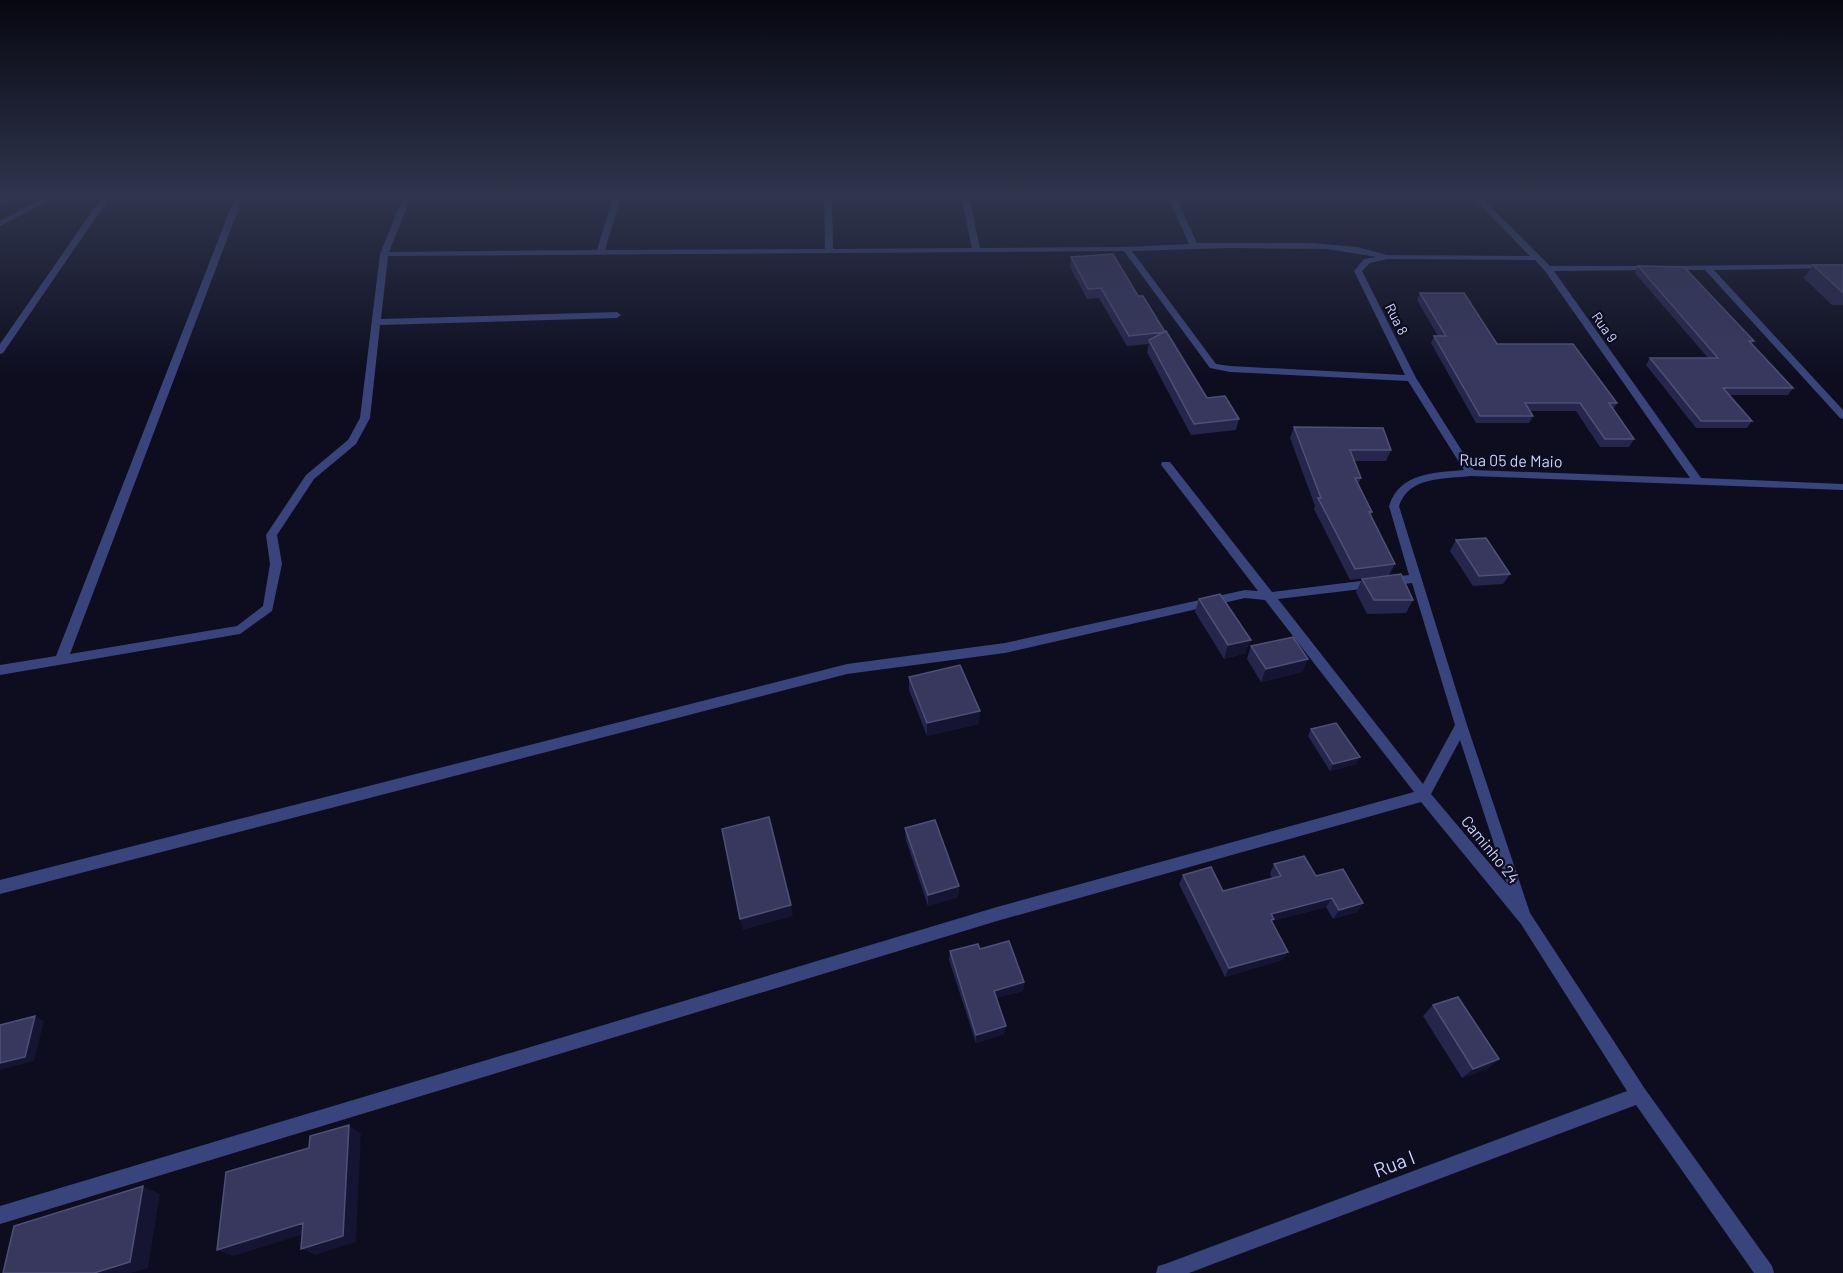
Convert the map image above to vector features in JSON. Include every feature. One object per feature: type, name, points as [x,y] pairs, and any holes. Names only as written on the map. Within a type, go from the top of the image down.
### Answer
[{"type":"street","points":[[0,351],[65,256]]},
{"type":"street","points":[[61,660],[216,256]]},
{"type":"street","points":[[0,670],[240,630],[268,608],[276,564],[271,535],[310,477],[352,442],[365,418],[384,256]]},
{"type":"street","points":[[1132,256],[1213,366],[1230,369],[1412,378]]},
{"type":"street","points":[[1343,256],[1367,261],[1387,258]]},
{"type":"street","points":[[1352,260],[1537,258]]},
{"type":"street","name":"Rua 9","points":[[1537,258],[1548,269],[1699,483]]},
{"type":"street","name":"Rua 8","points":[[1352,260],[1412,378],[1471,473]]},
{"type":"street","points":[[1548,269],[1843,266]]},
{"type":"street","points":[[1708,268],[1843,416]]},
{"type":"street","points":[[376,322],[617,315]]},
{"type":"street","name":"Caminho 24","points":[[1166,464],[1424,795],[1526,919],[1639,1095],[1765,1273]]},
{"type":"street","name":"Rua 05 de Maio","points":[[1526,919],[1461,725],[1394,506],[1395,496],[1402,488],[1417,481],[1471,473],[1843,487]]},
{"type":"street","points":[[0,887],[847,669],[1005,648],[1245,594],[1270,596],[1416,578]]},
{"type":"street","points":[[0,1215],[997,914],[1424,795],[1461,725]]},
{"type":"street","name":"Rua I","points":[[1165,1273],[1639,1095]]},
{"type":"building","points":[[1114,256],[1138,296],[1143,296],[1165,332],[1129,336],[1101,288],[1088,289],[1071,257]]},
{"type":"building","points":[[1813,265],[1843,265],[1843,292],[1842,292]]},
{"type":"building","points":[[1638,266],[1684,267],[1754,341],[1749,341],[1793,388],[1723,388],[1752,421],[1701,421],[1650,358],[1718,358]]},
{"type":"building","points":[[1420,293],[1464,293],[1497,344],[1573,344],[1617,403],[1609,403],[1634,439],[1605,439],[1580,403],[1525,403],[1533,416],[1480,416],[1434,336],[1446,336]]},
{"type":"building","points":[[1166,331],[1207,398],[1225,396],[1239,419],[1194,424],[1149,340]]},
{"type":"building","points":[[1294,427],[1383,428],[1391,450],[1350,450],[1361,478],[1355,478],[1395,564],[1355,569],[1318,498],[1321,498]]},
{"type":"building","points":[[1486,538],[1510,574],[1479,576],[1456,540]]},
{"type":"building","points":[[1401,574],[1413,600],[1374,600],[1362,579]]},
{"type":"building","points":[[1220,594],[1251,640],[1228,645],[1199,599]]},
{"type":"building","points":[[1293,637],[1308,659],[1266,669],[1251,646]]},
{"type":"building","points":[[960,665],[980,711],[927,723],[909,677]]},
{"type":"building","points":[[1336,723],[1360,757],[1333,764],[1311,729]]},
{"type":"building","points":[[769,817],[791,905],[740,919],[722,829]]},
{"type":"building","points":[[935,820],[959,886],[928,895],[905,828]]},
{"type":"building","points":[[1304,856],[1316,876],[1343,869],[1363,903],[1339,910],[1332,898],[1271,914],[1274,919],[1271,920],[1288,952],[1229,968],[1183,875],[1211,867],[1223,891],[1281,876],[1274,864]]},
{"type":"building","points":[[1009,941],[1024,982],[994,991],[1006,1026],[976,1035],[950,951],[978,944],[980,949]]},
{"type":"building","points":[[1458,997],[1499,1059],[1473,1069],[1433,1005]]},
{"type":"building","points":[[35,1016],[25,1057],[0,1063],[0,1025]]},
{"type":"building","points":[[349,1125],[343,1236],[301,1249],[303,1223],[217,1250],[226,1172],[309,1148],[310,1136]]},
{"type":"building","points":[[143,1186],[130,1262],[94,1273],[3,1273],[14,1226]]}]
